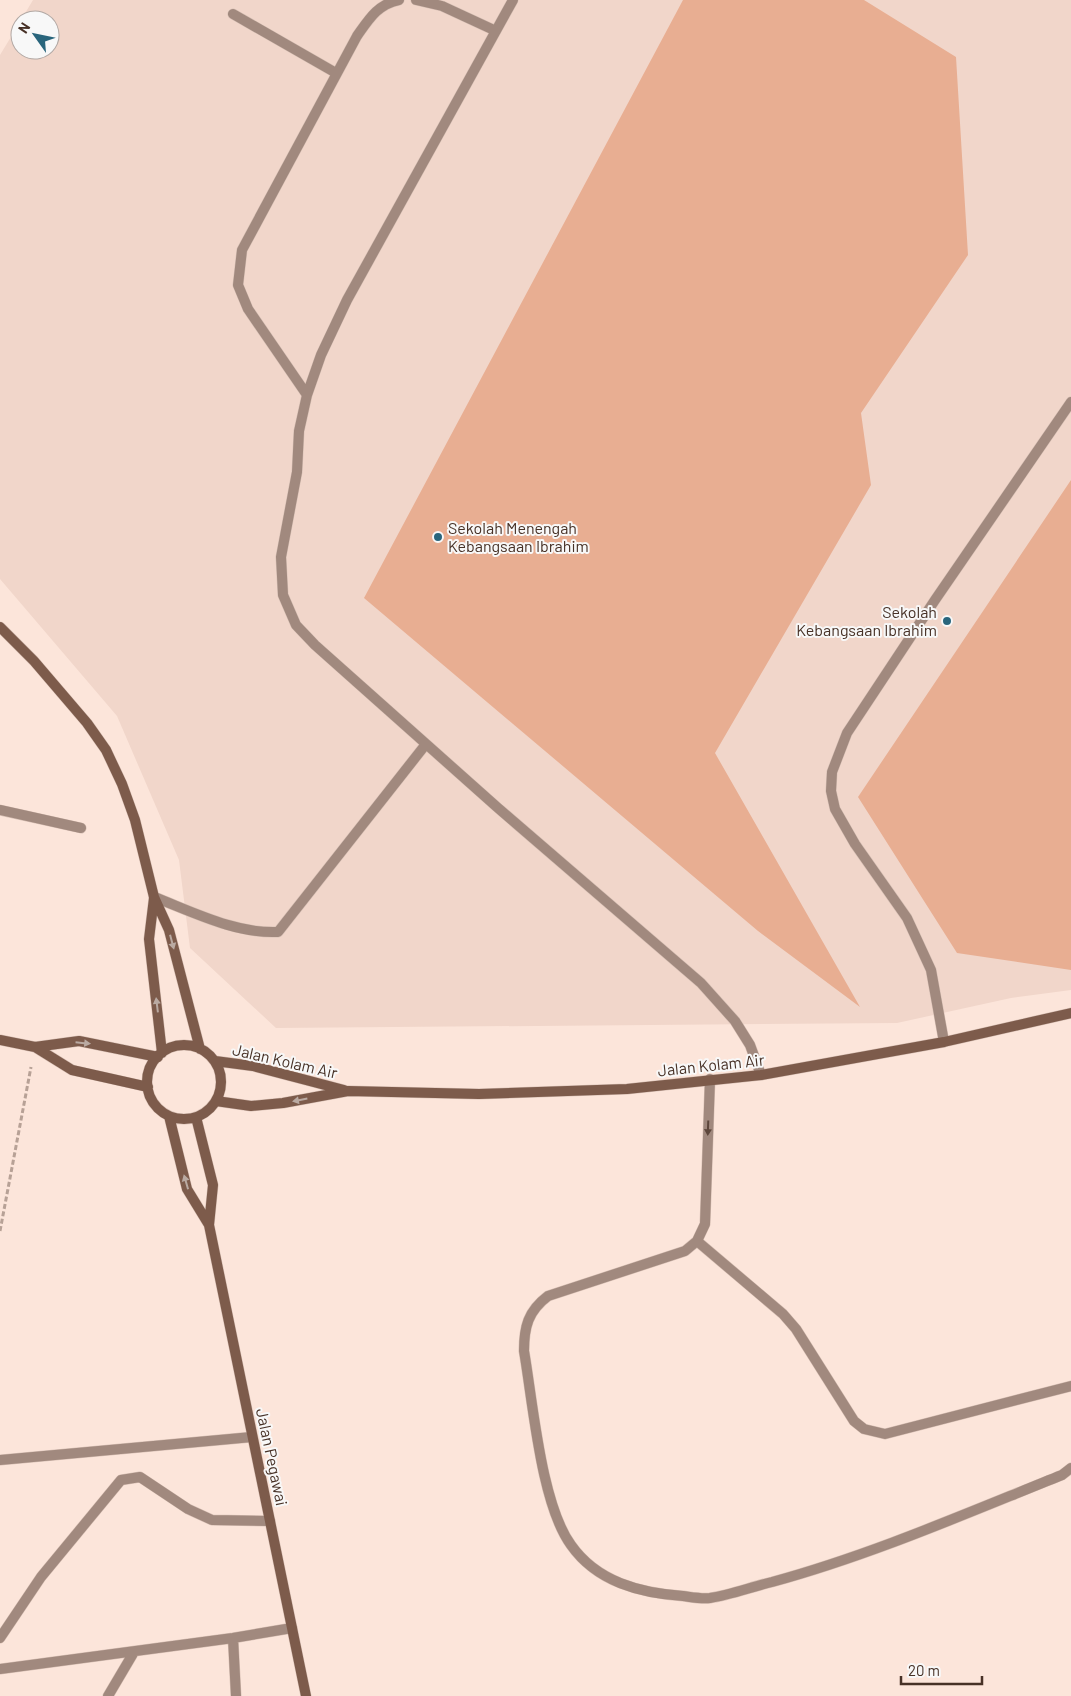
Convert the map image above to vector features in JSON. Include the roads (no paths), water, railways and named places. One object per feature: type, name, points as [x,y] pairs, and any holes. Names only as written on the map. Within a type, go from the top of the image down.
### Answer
[{"type":"main road","points":[[1,630],[68,699],[106,750],[122,784],[135,820],[154,897],[169,930],[200,1049]]},
{"type":"main road","points":[[154,897],[149,939],[160,1055]]},
{"type":"main road","name":"Jalan Kolam Air","points":[[215,1061],[253,1066],[348,1090],[478,1094],[628,1089],[761,1075],[944,1042],[1071,1013]]},
{"type":"main road","points":[[0,1040],[35,1047],[79,1041],[160,1055]]},
{"type":"main road","points":[[179,1046],[200,1049],[215,1061],[220,1070],[221,1081],[216,1101],[205,1113],[187,1119],[169,1116],[155,1105],[148,1087],[152,1066],[160,1055],[179,1046]]},
{"type":"main road","points":[[35,1047],[72,1070],[148,1087]]},
{"type":"main road","name":"Jalan Kolam Air","points":[[216,1101],[252,1106],[283,1103],[348,1090]]},
{"type":"main road","name":"Jalan Pegawai","points":[[169,1116],[188,1189],[209,1225]]},
{"type":"main road","name":"Jalan Pegawai","points":[[196,1117],[213,1185],[209,1225],[306,1696]]},
{"type":"street","points":[[307,395],[252,316],[238,285],[242,250],[336,73],[372,15],[387,2],[399,0]]},
{"type":"street","points":[[416,0],[442,6],[496,31]]},
{"type":"street","points":[[513,0],[347,300],[321,354],[307,395],[299,431],[296,472],[281,557],[283,595],[296,625],[315,645],[701,983],[735,1021],[750,1045],[761,1075]]},
{"type":"street","points":[[233,14],[336,73]]},
{"type":"street","points":[[944,1042],[931,970],[907,918],[855,844],[836,809],[831,791],[832,772],[847,733],[935,600],[1071,402]]},
{"type":"street","points":[[154,897],[202,916],[258,933],[278,932],[426,744]]},
{"type":"street","points":[[0,810],[81,828]]},
{"type":"street","points":[[710,1079],[705,1224],[697,1241],[685,1251],[548,1296],[537,1304],[528,1319],[524,1332],[524,1351],[546,1480],[560,1526],[571,1545],[586,1563],[606,1577],[652,1594],[708,1598],[800,1574],[880,1547],[1062,1475],[1071,1468]]},
{"type":"street","points":[[697,1241],[783,1314],[796,1329],[854,1421],[864,1430],[885,1434],[1071,1386]]},
{"type":"street","points":[[0,1460],[252,1437]]},
{"type":"street","points":[[0,1638],[42,1577],[121,1480],[140,1477],[188,1509],[212,1520],[270,1521]]},
{"type":"street","points":[[0,1669],[234,1638],[292,1628]]},
{"type":"street","points":[[234,1638],[236,1696]]},
{"type":"street","points":[[108,1696],[134,1652]]},
{"type":"place","name":"Sekolah Menengah Kebangsaan Ibrahim","points":[[438,537]]},
{"type":"place","name":"Sekolah Kebangsaan Ibrahim","points":[[947,621]]}]
